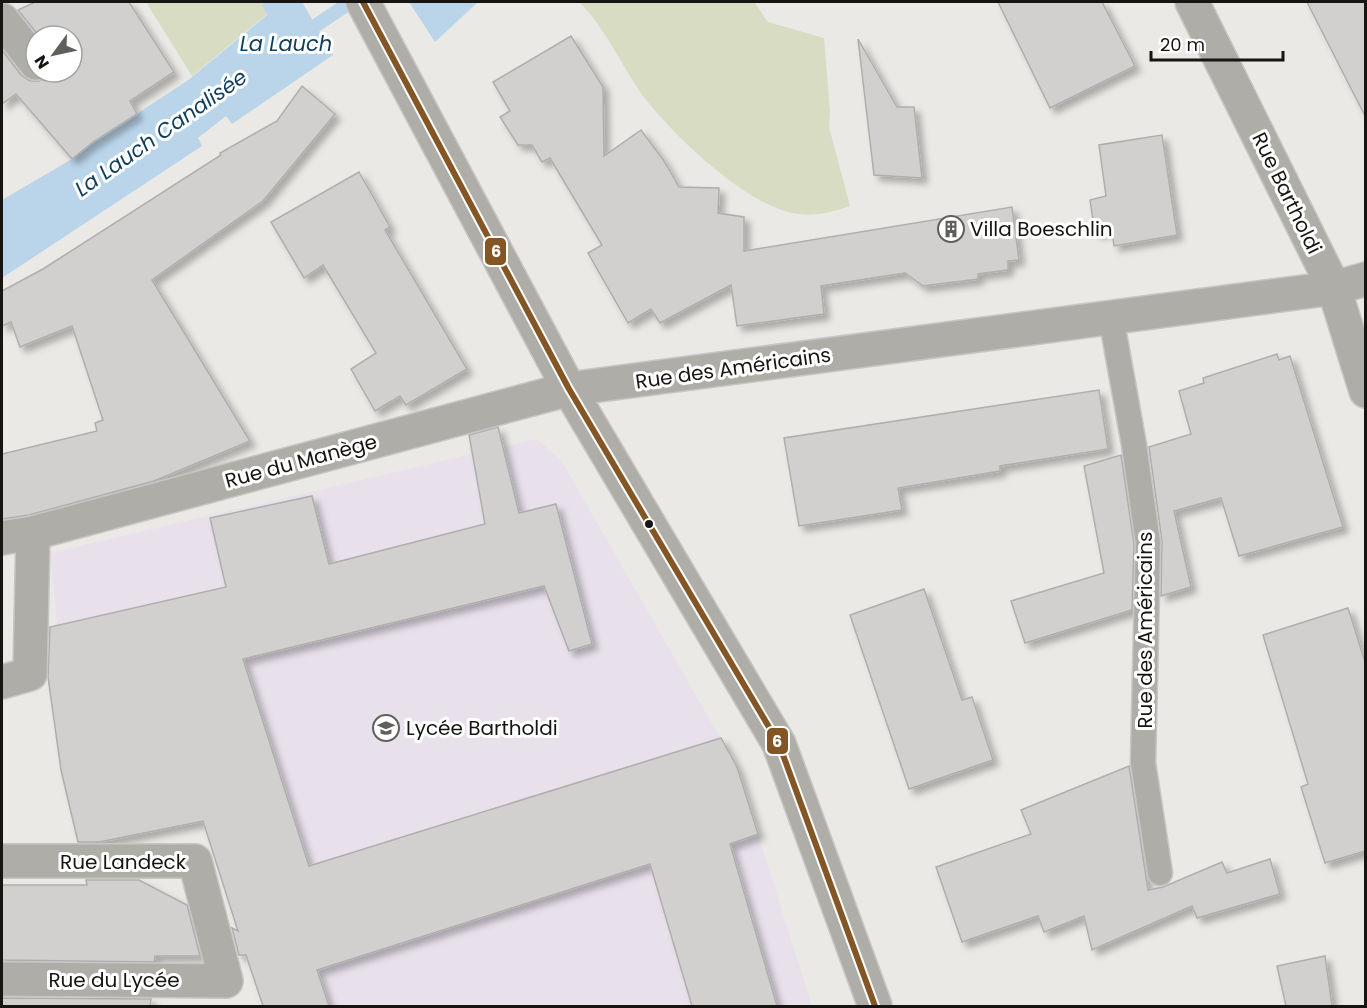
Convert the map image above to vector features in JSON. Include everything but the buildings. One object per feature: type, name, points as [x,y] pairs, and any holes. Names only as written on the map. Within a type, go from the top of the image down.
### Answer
[{"type":"street","name":"Rue Bartholdi","points":[[1191,2],[1334,288],[1365,391]]},
{"type":"street","points":[[369,12],[569,389],[778,744],[875,1006]]},
{"type":"street","points":[[2,20],[24,48]]},
{"type":"street","name":"Rue des Américains","points":[[569,389],[1334,288],[1365,279]]},
{"type":"street","name":"Rue du Manège","points":[[17,535],[569,389]]},
{"type":"street","points":[[2,681],[30,674],[17,535]]},
{"type":"street","name":"Rue Landeck","points":[[2,861],[195,861],[226,981]]},
{"type":"street","name":"Rue du Lycée","points":[[2,979],[226,981]]},
{"type":"lane","name":"Rue des Américains","points":[[1111,317],[1134,446],[1148,543],[1143,763],[1160,873]]},
{"type":"shaded area","name":"Lycée Bartholdi","points":[[536,439],[561,460],[737,767],[812,1006],[263,1006],[203,821],[79,847],[61,771],[65,769],[40,629],[57,625],[50,553]]},
{"type":"green space","points":[[146,2],[267,2],[263,5],[267,14],[192,76]]},
{"type":"green space","points":[[579,2],[754,2],[768,22],[824,38],[830,111],[829,127],[850,206],[819,214],[804,215],[788,212],[769,205],[729,180],[689,146],[656,112],[635,85],[596,22]]},
{"type":"water","name":"La Lauch","points":[[267,2],[302,2],[333,55],[232,124],[226,116],[198,138],[202,146],[2,278],[2,200],[72,159],[92,143],[187,81],[267,15],[262,5]]},
{"type":"water","points":[[409,2],[478,2],[435,42]]},
{"type":"waterway","name":"La Lauch Canalisée","points":[[300,36],[351,2]]},
{"type":"transit line","name":"6","points":[[363,2],[569,389],[779,744],[875,1006]]},
{"type":"place","name":"Villa Boeschlin","points":[[951,229]]},
{"type":"place","name":"Lycée Bartholdi","points":[[386,728]]}]
